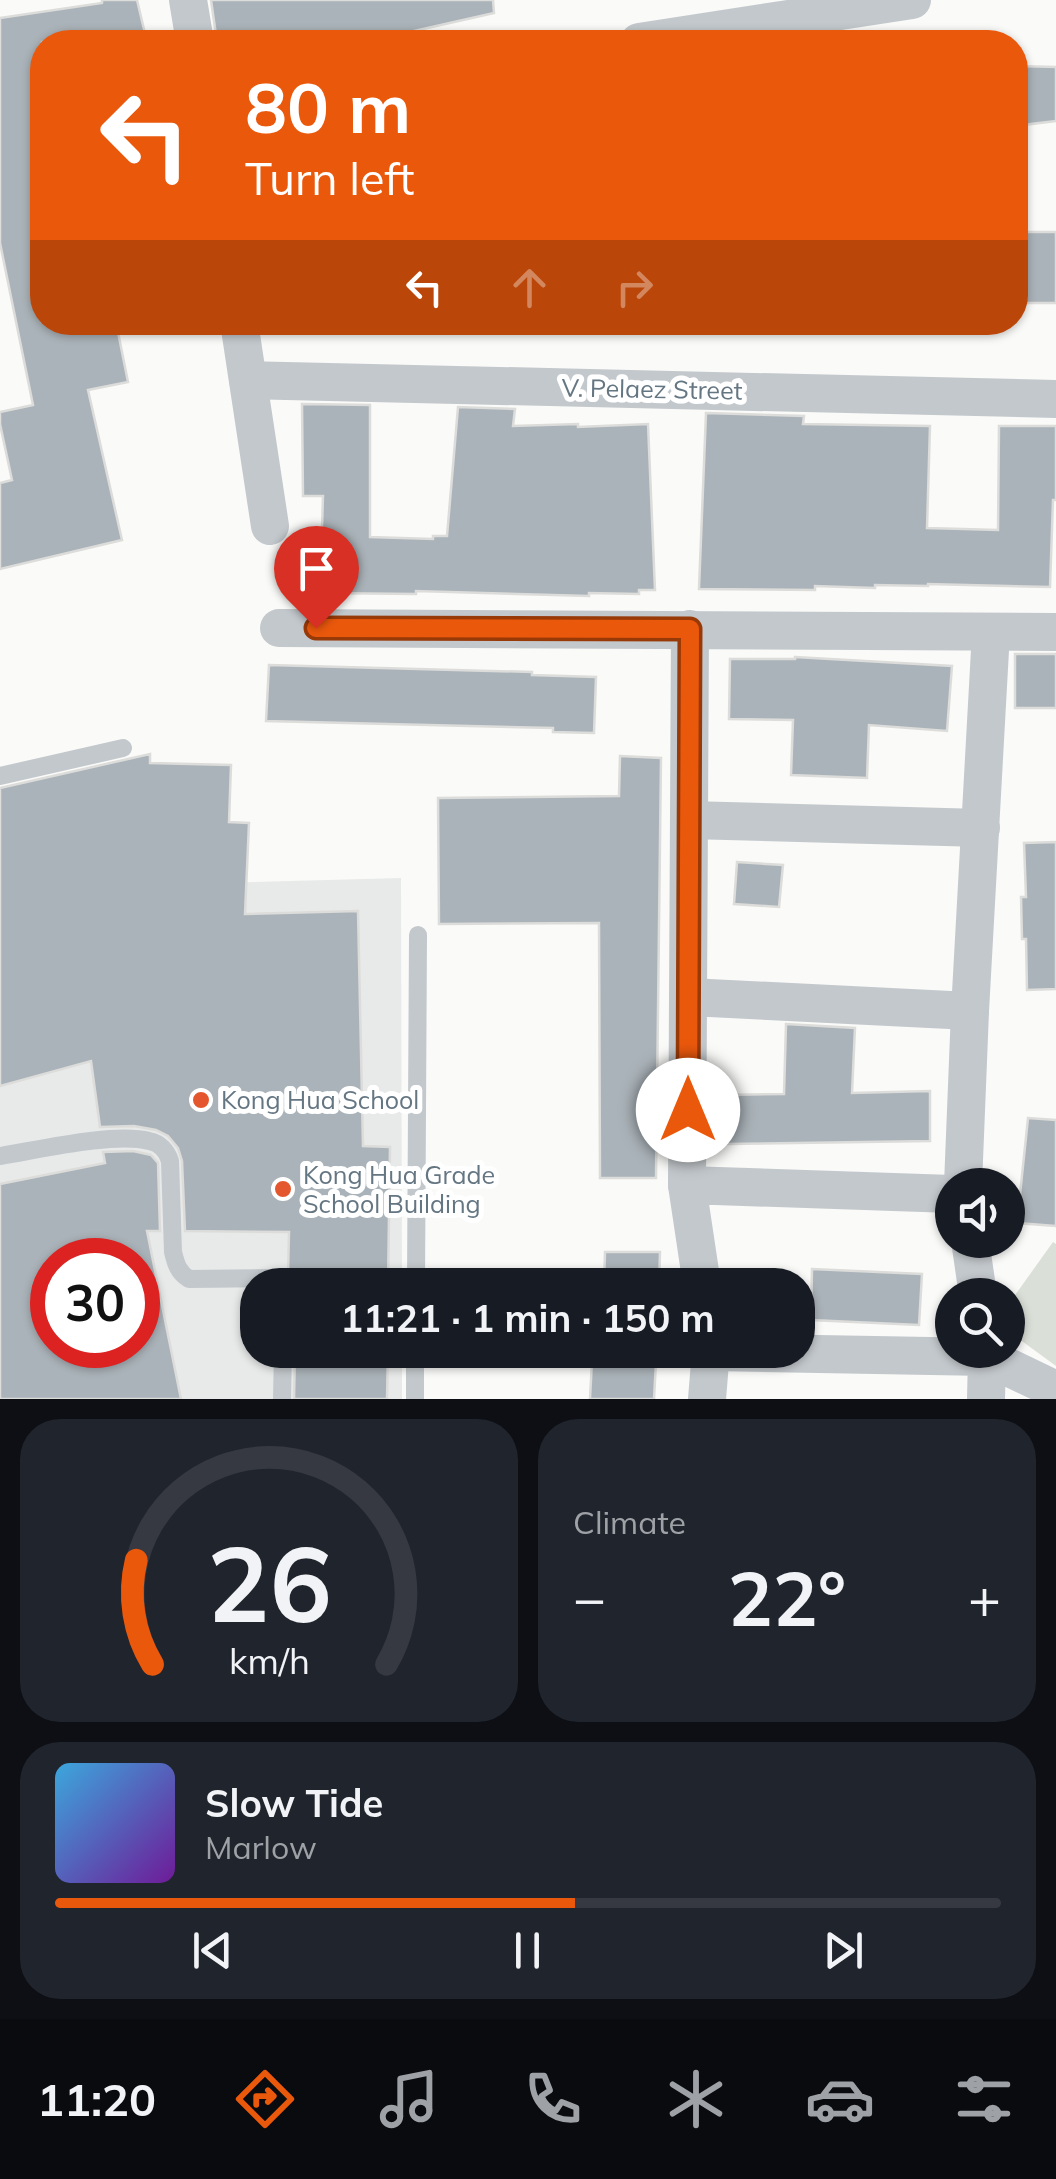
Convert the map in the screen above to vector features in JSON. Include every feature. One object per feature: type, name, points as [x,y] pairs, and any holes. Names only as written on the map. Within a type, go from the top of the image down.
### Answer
[{"type":"street","points":[[188,0],[193,30]]},
{"type":"street","points":[[716,30],[912,0]]},
{"type":"street","points":[[241,335],[270,526]]},
{"type":"street","name":"V. Pelaez Street","points":[[248,380],[1056,399]]},
{"type":"street","points":[[279,628],[1056,632]]},
{"type":"street","points":[[690,629],[688,1185],[700,1268]]},
{"type":"street","points":[[965,1168],[991,632]]},
{"type":"street","points":[[690,820],[981,828]]},
{"type":"street","points":[[688,997],[970,1011]]},
{"type":"street","points":[[688,1185],[935,1193]]},
{"type":"street","points":[[815,1352],[935,1353]]},
{"type":"street","points":[[707,1399],[710,1368]]},
{"type":"street","points":[[986,1368],[986,1399]]},
{"type":"street","points":[[1013,1368],[1056,1390]]},
{"type":"lane","points":[[0,776],[123,748]]},
{"type":"lane","points":[[416,1268],[418,935]]},
{"type":"lane","points":[[0,1156],[120,1138],[152,1141],[166,1151],[170,1161],[173,1252],[182,1274],[189,1278],[240,1278]]},
{"type":"lane","points":[[282,1399],[283,1368]]},
{"type":"lane","points":[[415,1368],[415,1399]]},
{"type":"shaded area","name":"Kong Hua School","points":[[401,878],[402,1268],[240,1268],[240,1368],[402,1368],[402,1399],[0,1399],[0,940],[150,885]]},
{"type":"shaded area","points":[[1053,1242],[1056,1244],[1056,1366],[1025,1343],[1025,1281]]},
{"type":"building","points":[[137,0],[144,30],[30,30],[30,335],[119,335],[128,382],[88,390],[122,540],[0,569],[0,483],[12,480],[0,412],[33,405],[0,243],[0,18]]},
{"type":"building","points":[[211,0],[493,0],[494,13],[419,30],[215,30]]},
{"type":"building","points":[[1028,66],[1056,67],[1056,121],[1028,124]]},
{"type":"building","points":[[1028,232],[1056,232],[1056,303],[1028,303]]},
{"type":"building","points":[[302,404],[370,405],[370,537],[447,536],[458,407],[515,409],[513,426],[648,424],[655,590],[589,596],[416,591],[320,593],[323,496],[303,496]]},
{"type":"building","points":[[706,413],[804,416],[803,424],[930,426],[927,528],[998,530],[999,426],[1056,426],[1050,587],[928,584],[875,588],[815,586],[815,590],[699,589]]},
{"type":"building","points":[[1015,654],[1056,654],[1056,708],[1015,708]]},
{"type":"building","points":[[795,657],[952,666],[947,731],[869,725],[867,778],[791,775],[793,720],[729,719],[730,659]]},
{"type":"building","points":[[269,665],[596,677],[594,733],[553,732],[553,728],[266,721]]},
{"type":"building","points":[[150,754],[150,763],[231,765],[229,822],[249,823],[245,914],[358,911],[363,1146],[390,1147],[388,1268],[288,1268],[289,1232],[185,1231],[178,1148],[156,1130],[100,1127],[91,1061],[0,1086],[0,788]]},
{"type":"building","points":[[620,756],[661,758],[656,1178],[600,1178],[599,923],[439,924],[438,798],[619,796]]},
{"type":"building","points":[[1056,842],[1056,989],[1027,990],[1021,897],[1026,897],[1024,843]]},
{"type":"building","points":[[737,862],[783,865],[779,907],[734,904]]},
{"type":"building","points":[[786,1024],[855,1028],[852,1093],[930,1091],[930,1141],[725,1144],[724,1095],[784,1094]]},
{"type":"building","points":[[1028,1118],[1056,1120],[1056,1226],[1025,1224],[1023,1168]]},
{"type":"building","points":[[133,1151],[151,1155],[158,1163],[160,1231],[147,1231],[148,1238],[30,1238],[30,1368],[160,1368],[160,1295],[181,1399],[0,1399],[0,1184],[105,1163],[103,1152]]},
{"type":"building","points":[[605,1252],[660,1252],[660,1268],[605,1268]]},
{"type":"building","points":[[815,1269],[922,1274],[919,1325],[815,1320]]},
{"type":"building","points":[[295,1368],[388,1368],[387,1399],[294,1399]]},
{"type":"building","points":[[592,1368],[656,1368],[654,1399],[590,1399]]},
{"type":"place","name":"Kong Hua School","points":[[201,1100]]},
{"type":"place","name":"Kong Hua Grade School Building","points":[[283,1189]]},
{"type":"route","points":[[316,628],[690,629],[688,1110]]}]
